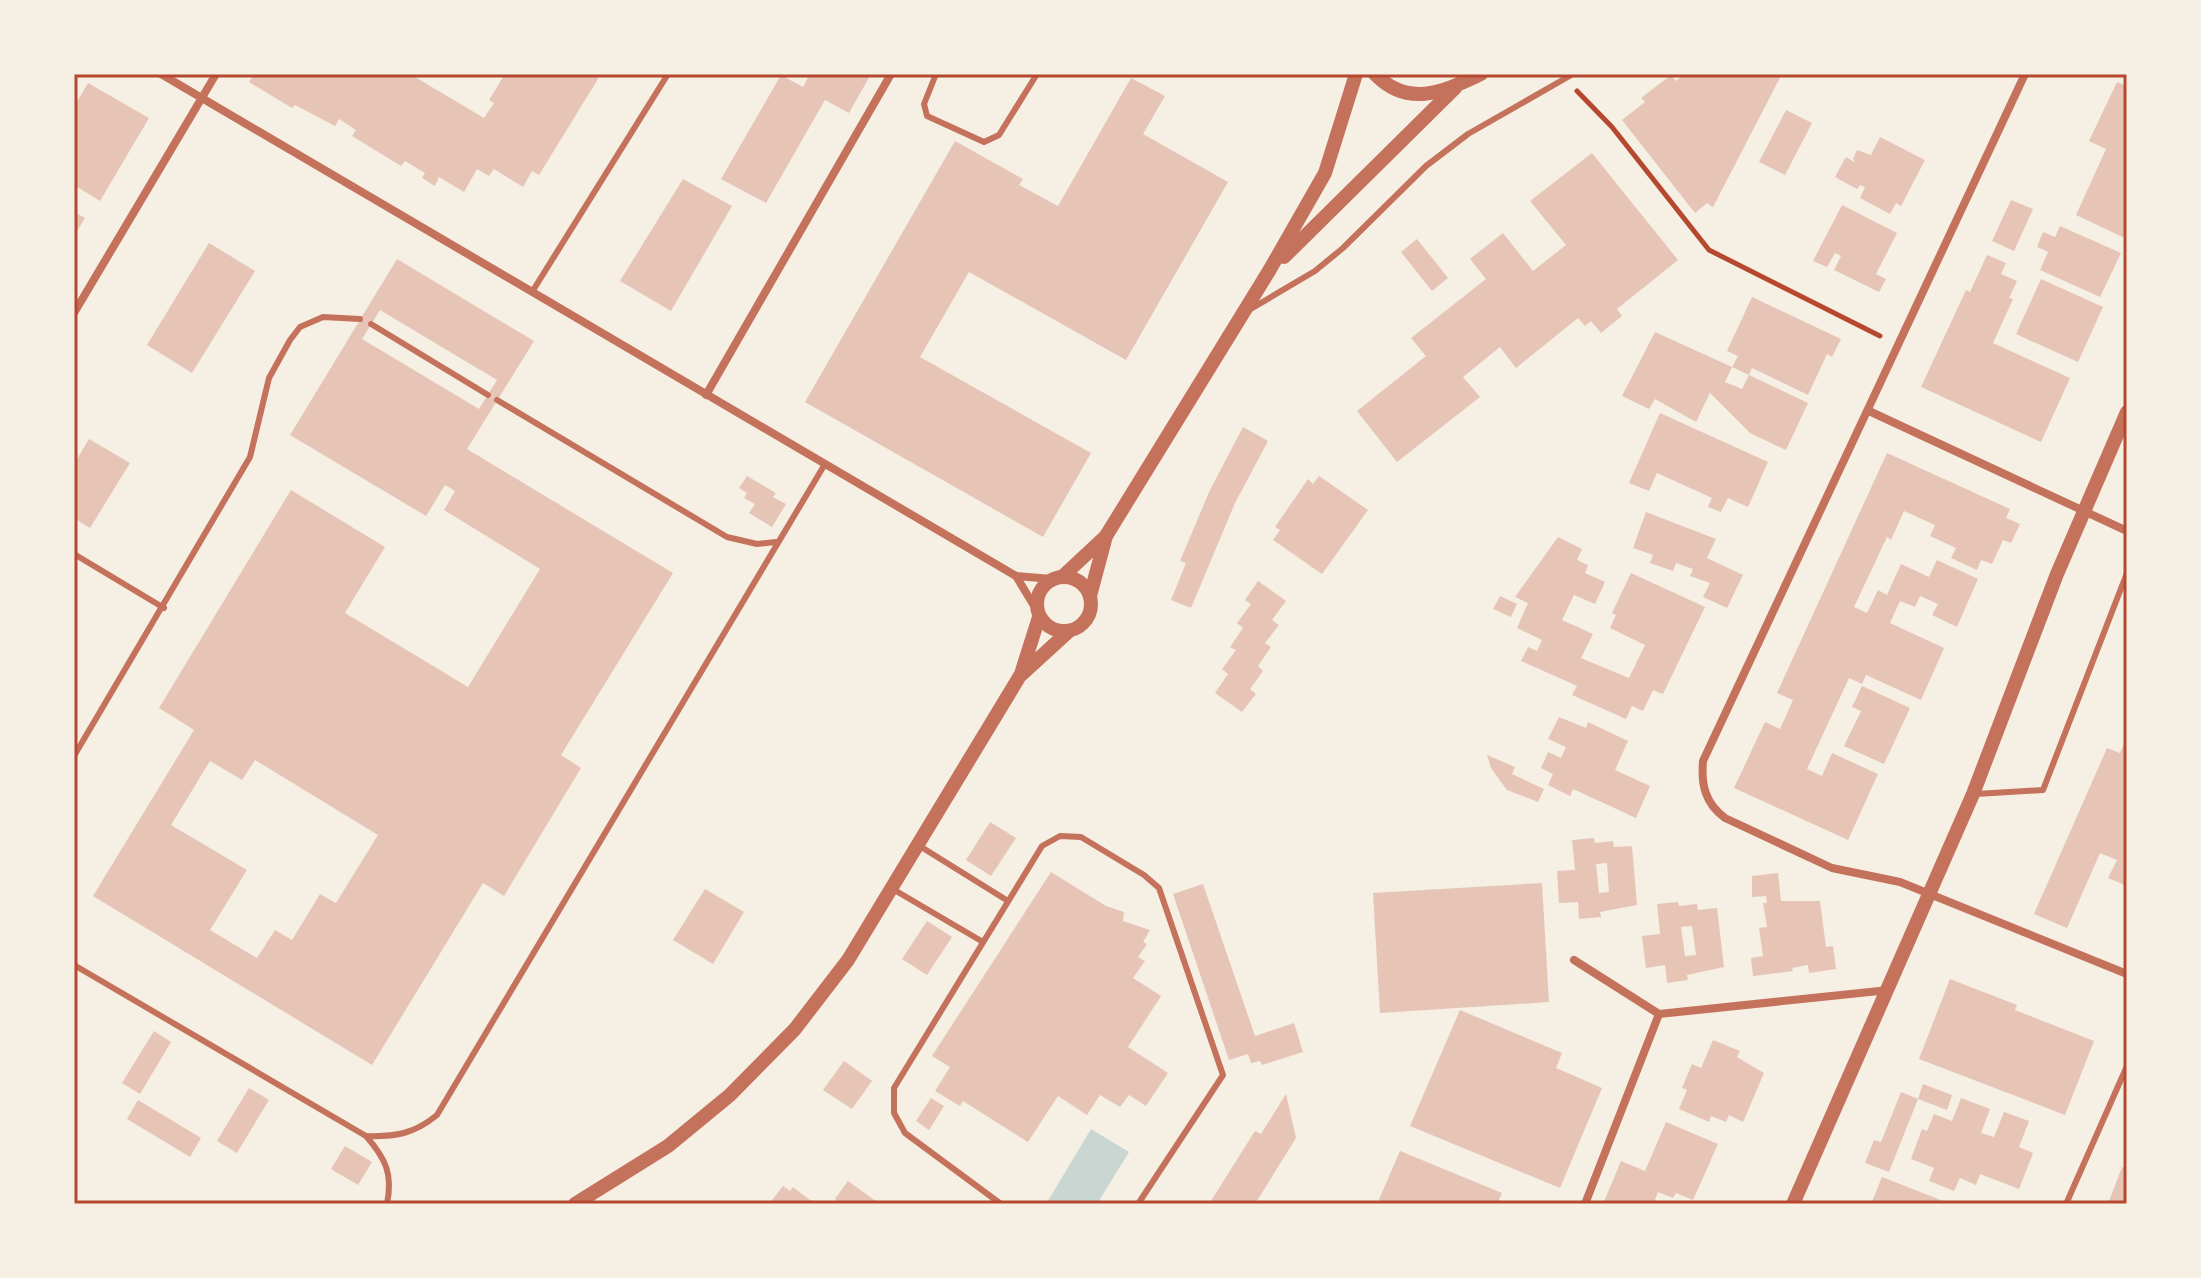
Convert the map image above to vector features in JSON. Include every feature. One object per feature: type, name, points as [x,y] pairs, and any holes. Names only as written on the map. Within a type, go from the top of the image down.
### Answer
[{"type":"street","points":[[161,74],[1016,576],[1079,582],[1090,596]]},
{"type":"street","points":[[74,313],[216,74]]},
{"type":"street","points":[[706,395],[891,74]]},
{"type":"street","points":[[1021,674],[1069,631],[1085,622],[1106,536],[1269,271],[1325,173],[1356,74]]},
{"type":"street","points":[[1375,74],[1393,88],[1418,95],[1481,74]]},
{"type":"street","points":[[2025,74],[1703,761],[1702,777],[1712,808],[1725,818],[1832,868],[1900,882],[2127,974]]},
{"type":"street","points":[[1269,271],[1464,81]]},
{"type":"street","points":[[1869,411],[2127,531]]},
{"type":"street","points":[[1793,1204],[1930,896],[2083,512],[2127,412]]},
{"type":"street","points":[[575,1204],[668,1146],[730,1095],[795,1029],[848,960],[1021,674],[1038,613],[1039,591],[1106,536]]},
{"type":"street","points":[[1016,576],[1038,613],[1052,629],[1069,631]]},
{"type":"street","points":[[1574,960],[1659,1014],[1890,990]]},
{"type":"street","points":[[1585,1204],[1659,1014]]},
{"type":"lane","points":[[532,292],[668,74]]},
{"type":"lane","points":[[936,74],[924,104],[927,116],[984,142],[999,135],[1037,74]]},
{"type":"lane","points":[[1242,314],[1315,271],[1343,248],[1426,166],[1468,134],[1573,74]]},
{"type":"lane","points":[[74,756],[164,608],[250,457],[269,378],[290,340],[300,327],[323,317],[360,319]]},
{"type":"lane","points":[[371,324],[488,395]]},
{"type":"lane","points":[[497,400],[727,537],[757,544],[776,542]]},
{"type":"lane","points":[[366,1136],[405,1134],[421,1128],[437,1115],[744,605],[776,542],[825,464]]},
{"type":"lane","points":[[74,554],[164,608]]},
{"type":"lane","points":[[1973,794],[2043,790],[2127,573]]},
{"type":"lane","points":[[1001,1204],[905,1133],[898,1124],[892,1100],[899,1076],[1042,846],[1060,836],[1070,835],[1090,842],[1144,875],[1163,895],[1223,1075],[1138,1204]]},
{"type":"lane","points":[[918,845],[1008,901]]},
{"type":"lane","points":[[891,888],[983,942]]},
{"type":"lane","points":[[74,965],[366,1136],[387,1164],[390,1175],[387,1204]]},
{"type":"lane","points":[[2066,1204],[2127,1066]]},
{"type":"path","points":[[1565,78],[1612,127],[1709,250],[1879,336]]},
{"type":"shaded area","points":[[1091,1129],[1129,1152],[1097,1204],[1046,1204]]},
{"type":"building","points":[[254,74],[410,74],[484,118],[494,103],[489,100],[505,74],[594,74],[598,79],[539,175],[532,171],[523,187],[494,169],[489,176],[477,169],[464,192],[439,177],[435,186],[422,178],[425,173],[405,161],[401,166],[352,136],[356,130],[339,119],[335,126],[295,105],[292,108],[249,82]]},
{"type":"building","points":[[810,74],[871,74],[849,113],[825,100],[766,203],[721,179],[781,75],[803,87]]},
{"type":"building","points":[[1684,74],[1782,74],[1713,207],[1707,203],[1695,213],[1622,120],[1645,102],[1641,98],[1671,75],[1676,81]]},
{"type":"building","points":[[1131,78],[1165,96],[1143,134],[1228,182],[1126,360],[969,272],[920,357],[1091,453],[1043,537],[805,402],[955,141],[1023,179],[1019,185],[1058,206]]},
{"type":"building","points":[[2117,82],[2127,86],[2127,239],[2076,215],[2106,149],[2089,141]]},
{"type":"building","points":[[88,83],[149,118],[100,201],[74,185],[74,107]]},
{"type":"building","points":[[1786,110],[1812,123],[1785,175],[1759,162]]},
{"type":"building","points":[[1880,137],[1925,160],[1901,206],[1896,203],[1890,214],[1860,198],[1865,187],[1860,185],[1857,189],[1835,177],[1846,157],[1856,163],[1853,159],[1857,150],[1871,155]]},
{"type":"building","points":[[1592,153],[1678,260],[1617,309],[1622,316],[1601,333],[1591,321],[1585,326],[1578,318],[1516,368],[1500,347],[1463,377],[1480,397],[1397,462],[1357,411],[1426,356],[1411,338],[1486,279],[1470,259],[1503,233],[1533,271],[1566,245],[1530,201]]},
{"type":"building","points":[[683,179],[732,206],[671,311],[620,281]]},
{"type":"building","points":[[2011,200],[2033,209],[2014,251],[1992,241]]},
{"type":"building","points":[[1842,205],[1897,233],[1876,274],[1886,279],[1879,292],[1834,270],[1841,256],[1835,253],[1827,267],[1813,261]]},
{"type":"building","points":[[74,212],[85,218],[74,236]]},
{"type":"building","points":[[2060,226],[2121,253],[2100,297],[2040,270],[2048,252],[2037,247],[2043,232],[2055,237]]},
{"type":"building","points":[[1417,239],[1448,278],[1432,291],[1401,252]]},
{"type":"building","points":[[209,243],[255,271],[192,373],[147,345]]},
{"type":"building","points":[[1987,255],[2006,263],[2001,274],[2017,281],[2009,298],[2013,299],[1993,343],[2070,378],[2041,442],[1921,387],[1966,290],[1970,292]]},
{"type":"building","points":[[397,259],[534,341],[467,449],[673,573],[561,755],[581,768],[504,896],[483,883],[372,1065],[93,896],[194,730],[159,708],[291,490],[385,547],[345,613],[468,687],[540,569],[444,510],[455,491],[445,485],[426,516],[290,435]],"holes":[[[380,310],[497,380],[479,409],[362,339]],[[255,760],[378,835],[336,903],[320,894],[292,940],[275,930],[257,958],[210,930],[247,870],[171,825],[210,761],[242,780]]]},
{"type":"building","points":[[2041,279],[2103,307],[2078,362],[2016,334]]},
{"type":"building","points":[[1752,297],[1841,339],[1832,357],[1827,354],[1808,395],[1752,368],[1749,375],[1732,367],[1738,356],[1727,351]]},
{"type":"building","points":[[1655,332],[1732,367],[1725,382],[1742,389],[1749,375],[1808,403],[1786,450],[1750,433],[1710,393],[1696,422],[1655,399],[1649,409],[1622,396]]},
{"type":"building","points":[[1660,413],[1768,462],[1748,507],[1728,498],[1721,512],[1708,507],[1712,498],[1657,473],[1649,491],[1629,483]]},
{"type":"building","points":[[1243,427],[1268,441],[1235,503],[1191,608],[1171,600],[1186,563],[1180,561],[1210,490]]},
{"type":"building","points":[[89,439],[130,463],[90,528],[74,518],[74,464]]},
{"type":"building","points":[[1887,453],[2010,509],[2006,518],[2020,524],[2011,543],[2003,540],[1992,564],[1981,560],[1977,570],[1951,558],[1956,548],[1930,536],[1935,525],[1904,511],[1891,540],[1887,537],[1854,607],[1867,613],[1878,590],[1887,595],[1901,564],[1929,577],[1937,560],[1978,579],[1957,627],[1932,615],[1938,604],[1920,596],[1915,607],[1900,601],[1890,623],[1944,648],[1921,700],[1866,675],[1862,684],[1849,678],[1807,769],[1822,776],[1832,753],[1878,774],[1848,840],[1734,788],[1765,722],[1780,729],[1793,700],[1777,693]]},
{"type":"building","points":[[747,476],[776,493],[773,497],[786,504],[772,527],[749,513],[755,504],[744,498],[747,493],[739,488]]},
{"type":"building","points":[[1319,476],[1368,510],[1322,574],[1273,540],[1280,530],[1275,527],[1308,479],[1313,484]]},
{"type":"building","points":[[1646,512],[1716,539],[1707,558],[1743,575],[1727,608],[1703,597],[1710,583],[1690,576],[1693,569],[1676,563],[1673,571],[1650,563],[1653,555],[1633,548]]},
{"type":"building","points":[[1558,537],[1582,549],[1577,560],[1588,565],[1585,573],[1605,582],[1595,604],[1574,595],[1562,620],[1593,634],[1581,658],[1629,678],[1645,645],[1610,628],[1616,615],[1612,613],[1631,573],[1705,607],[1663,694],[1653,690],[1643,711],[1632,706],[1626,719],[1572,695],[1577,686],[1521,661],[1528,647],[1537,651],[1542,640],[1517,628],[1528,603],[1515,597]]},
{"type":"building","points":[[1258,581],[1286,601],[1272,620],[1279,625],[1265,643],[1271,647],[1258,666],[1263,671],[1250,689],[1256,694],[1242,712],[1215,693],[1228,674],[1222,669],[1236,650],[1230,647],[1243,628],[1237,623],[1251,604],[1245,600]]},
{"type":"building","points":[[1500,596],[1517,604],[1511,617],[1493,609]]},
{"type":"building","points":[[1862,686],[1910,708],[1884,764],[1844,746],[1861,711],[1852,707]]},
{"type":"building","points":[[1559,717],[1586,728],[1588,722],[1628,741],[1615,770],[1650,786],[1636,818],[1573,789],[1570,796],[1548,785],[1553,774],[1541,768],[1548,752],[1561,758],[1566,747],[1548,739]]},
{"type":"building","points":[[2127,736],[2127,886],[2108,878],[2117,860],[2100,853],[2067,928],[2034,914],[2107,748],[2120,753]]},
{"type":"building","points":[[1487,755],[1515,767],[1512,774],[1544,789],[1538,802],[1507,790],[1491,768]]},
{"type":"building","points":[[990,822],[1016,838],[991,876],[966,860]]},
{"type":"building","points":[[1594,838],[1595,843],[1613,841],[1614,847],[1632,846],[1637,905],[1600,912],[1601,917],[1579,919],[1578,902],[1559,903],[1557,871],[1575,870],[1572,840]],"holes":[[[1607,863],[1609,892],[1599,893],[1596,864]]]},
{"type":"building","points":[[1051,872],[1106,906],[1124,912],[1123,921],[1150,930],[1143,942],[1147,944],[1138,957],[1145,961],[1133,978],[1161,996],[1128,1047],[1168,1073],[1146,1106],[1129,1095],[1120,1107],[1100,1095],[1087,1115],[1058,1096],[1028,1142],[963,1101],[960,1106],[935,1091],[950,1067],[932,1056]]},
{"type":"building","points":[[1778,873],[1781,901],[1820,901],[1826,947],[1833,946],[1836,969],[1809,973],[1808,965],[1792,968],[1793,971],[1753,976],[1751,958],[1763,956],[1759,928],[1767,927],[1763,903],[1767,903],[1766,896],[1752,897],[1752,876]]},
{"type":"building","points":[[1542,883],[1549,1002],[1380,1013],[1373,893]]},
{"type":"building","points":[[1203,884],[1255,1036],[1294,1023],[1303,1052],[1262,1065],[1260,1061],[1251,1063],[1248,1054],[1229,1060],[1173,894]]},
{"type":"building","points":[[705,889],[744,912],[713,964],[673,940]]},
{"type":"building","points":[[1678,902],[1679,906],[1697,904],[1698,910],[1717,908],[1724,967],[1687,975],[1688,980],[1667,983],[1665,965],[1646,968],[1642,936],[1660,934],[1657,904]],"holes":[[[1692,926],[1696,955],[1685,956],[1681,927]]]},
{"type":"building","points":[[927,921],[952,937],[927,975],[902,959]]},
{"type":"building","points":[[1950,979],[2017,1005],[2015,1010],[2094,1041],[2065,1115],[1919,1059]]},
{"type":"building","points":[[1460,1010],[1562,1053],[1556,1068],[1602,1088],[1560,1188],[1410,1126]]},
{"type":"building","points":[[154,1031],[171,1042],[140,1094],[122,1083]]},
{"type":"building","points":[[1713,1040],[1740,1051],[1737,1057],[1764,1073],[1743,1122],[1729,1115],[1726,1122],[1711,1116],[1709,1122],[1679,1109],[1687,1090],[1682,1088],[1692,1064],[1701,1068]]},
{"type":"building","points":[[844,1061],[872,1081],[852,1109],[823,1090]]},
{"type":"building","points":[[1923,1084],[1952,1095],[1947,1110],[1918,1099]]},
{"type":"building","points":[[249,1088],[269,1100],[237,1153],[217,1141]]},
{"type":"building","points":[[1901,1092],[1918,1099],[1889,1172],[1865,1163],[1874,1140],[1881,1142]]},
{"type":"building","points":[[1286,1094],[1296,1138],[1255,1204],[1209,1204],[1255,1131],[1261,1134]]},
{"type":"building","points":[[931,1098],[944,1106],[929,1130],[916,1121]]},
{"type":"building","points":[[1961,1098],[1990,1109],[1981,1133],[1994,1137],[2004,1112],[2029,1121],[2019,1147],[2033,1153],[2019,1189],[1980,1174],[1976,1185],[1960,1178],[1954,1191],[1929,1181],[1934,1168],[1911,1159],[1922,1129],[1927,1131],[1934,1114],[1952,1121]]},
{"type":"building","points":[[138,1100],[201,1138],[190,1157],[127,1119]]},
{"type":"building","points":[[1666,1122],[1718,1144],[1693,1200],[1676,1193],[1673,1198],[1658,1192],[1655,1200],[1665,1204],[1603,1204],[1621,1161],[1645,1171]]},
{"type":"building","points":[[345,1146],[372,1162],[358,1185],[331,1169]]},
{"type":"building","points":[[1400,1151],[1502,1193],[1497,1204],[1377,1204]]},
{"type":"building","points":[[2122,1167],[2127,1169],[2127,1204],[2108,1204]]},
{"type":"building","points":[[1882,1177],[1951,1204],[1871,1204]]},
{"type":"building","points":[[848,1181],[880,1204],[843,1204],[835,1199]]},
{"type":"building","points":[[783,1186],[790,1191],[793,1187],[815,1204],[769,1204]]}]
